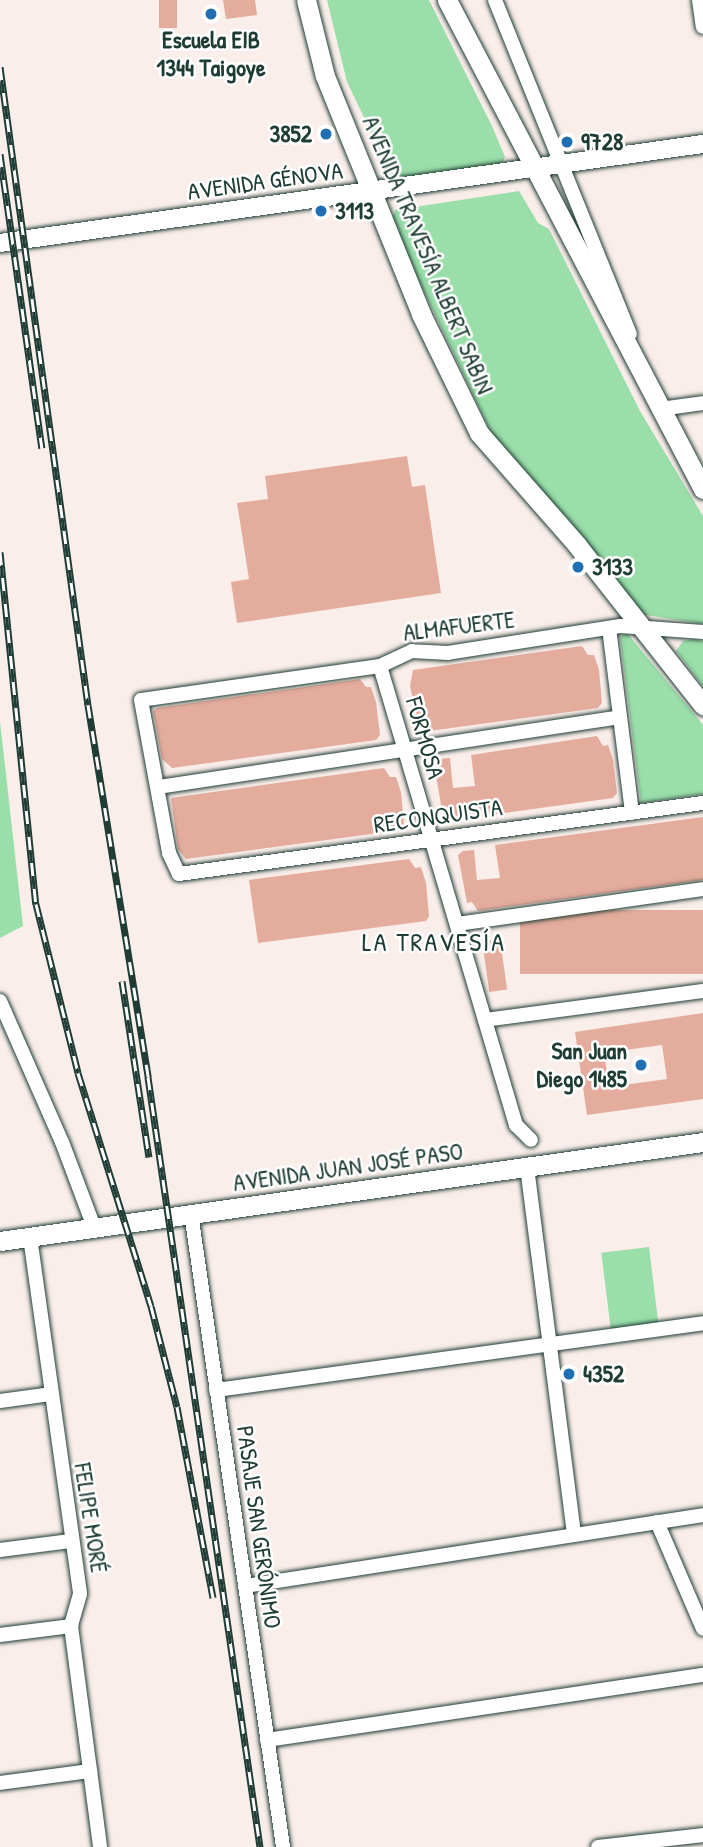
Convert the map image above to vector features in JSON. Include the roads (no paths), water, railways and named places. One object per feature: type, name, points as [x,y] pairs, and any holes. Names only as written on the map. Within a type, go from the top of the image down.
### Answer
[{"type":"main road","name":"AVENIDA TRAVESÍA ALBERT SABIN","points":[[306,0],[325,76],[421,314],[479,433],[645,631],[703,705]]},
{"type":"main road","points":[[447,0],[703,489]]},
{"type":"main road","name":"AVENIDA JUAN JOSÉ PASO","points":[[0,1241],[703,1142]]},
{"type":"street","points":[[495,0],[564,164],[644,372]]},
{"type":"street","points":[[699,0],[703,27]]},
{"type":"street","name":"AVENIDA GÉNOVA","points":[[0,243],[703,144]]},
{"type":"street","points":[[660,409],[703,402]]},
{"type":"street","points":[[609,628],[632,813]]},
{"type":"street","name":"ALMAFUERTE","points":[[158,787],[141,700],[380,666],[412,651],[448,653],[609,628],[703,632]]},
{"type":"street","name":"FORMOSA","points":[[380,666],[516,1125],[531,1140]]},
{"type":"street","points":[[158,787],[620,717]]},
{"type":"street","name":"RECONQUISTA","points":[[158,787],[169,853],[179,874],[703,803]]},
{"type":"street","points":[[457,924],[703,889]]},
{"type":"street","points":[[485,1020],[703,991]]},
{"type":"street","points":[[0,1001],[42,1092],[94,1227]]},
{"type":"street","points":[[527,1167],[573,1535]]},
{"type":"street","name":"PASAJE SAN GERÓNIMO","points":[[191,1213],[283,1847]]},
{"type":"street","name":"FELIPE MORÉ","points":[[30,1237],[70,1541],[80,1594],[71,1626],[100,1847]]},
{"type":"street","points":[[216,1390],[703,1323]]},
{"type":"street","points":[[0,1401],[51,1394]]},
{"type":"street","points":[[245,1586],[703,1516]]},
{"type":"street","points":[[657,1522],[703,1629]]},
{"type":"street","points":[[0,1550],[70,1541]]},
{"type":"street","points":[[0,1635],[71,1626]]},
{"type":"street","points":[[267,1740],[703,1675]]},
{"type":"street","points":[[0,1783],[90,1771]]},
{"type":"street","points":[[601,1847],[703,1835]]},
{"type":"railway","points":[[0,67],[88,705],[148,1077],[260,1847]]},
{"type":"railway","points":[[0,154],[42,448]]},
{"type":"railway","points":[[0,552],[36,904],[78,1073],[151,1306],[177,1407],[213,1598]]},
{"type":"railway","points":[[122,981],[149,1157]]},
{"type":"place","name":"Escuela EIB 1344 Taigoye","points":[[211,14]]},
{"type":"place","name":"3852","points":[[326,134]]},
{"type":"place","name":"9728","points":[[567,142]]},
{"type":"place","name":"3113","points":[[321,211]]},
{"type":"place","name":"3133","points":[[578,567]]},
{"type":"place","name":"San Juan Diego 1485","points":[[641,1065]]},
{"type":"place","name":"4352","points":[[569,1374]]},
{"type":"district","name":"LA TRAVESÍA","points":[[434,942]]}]
